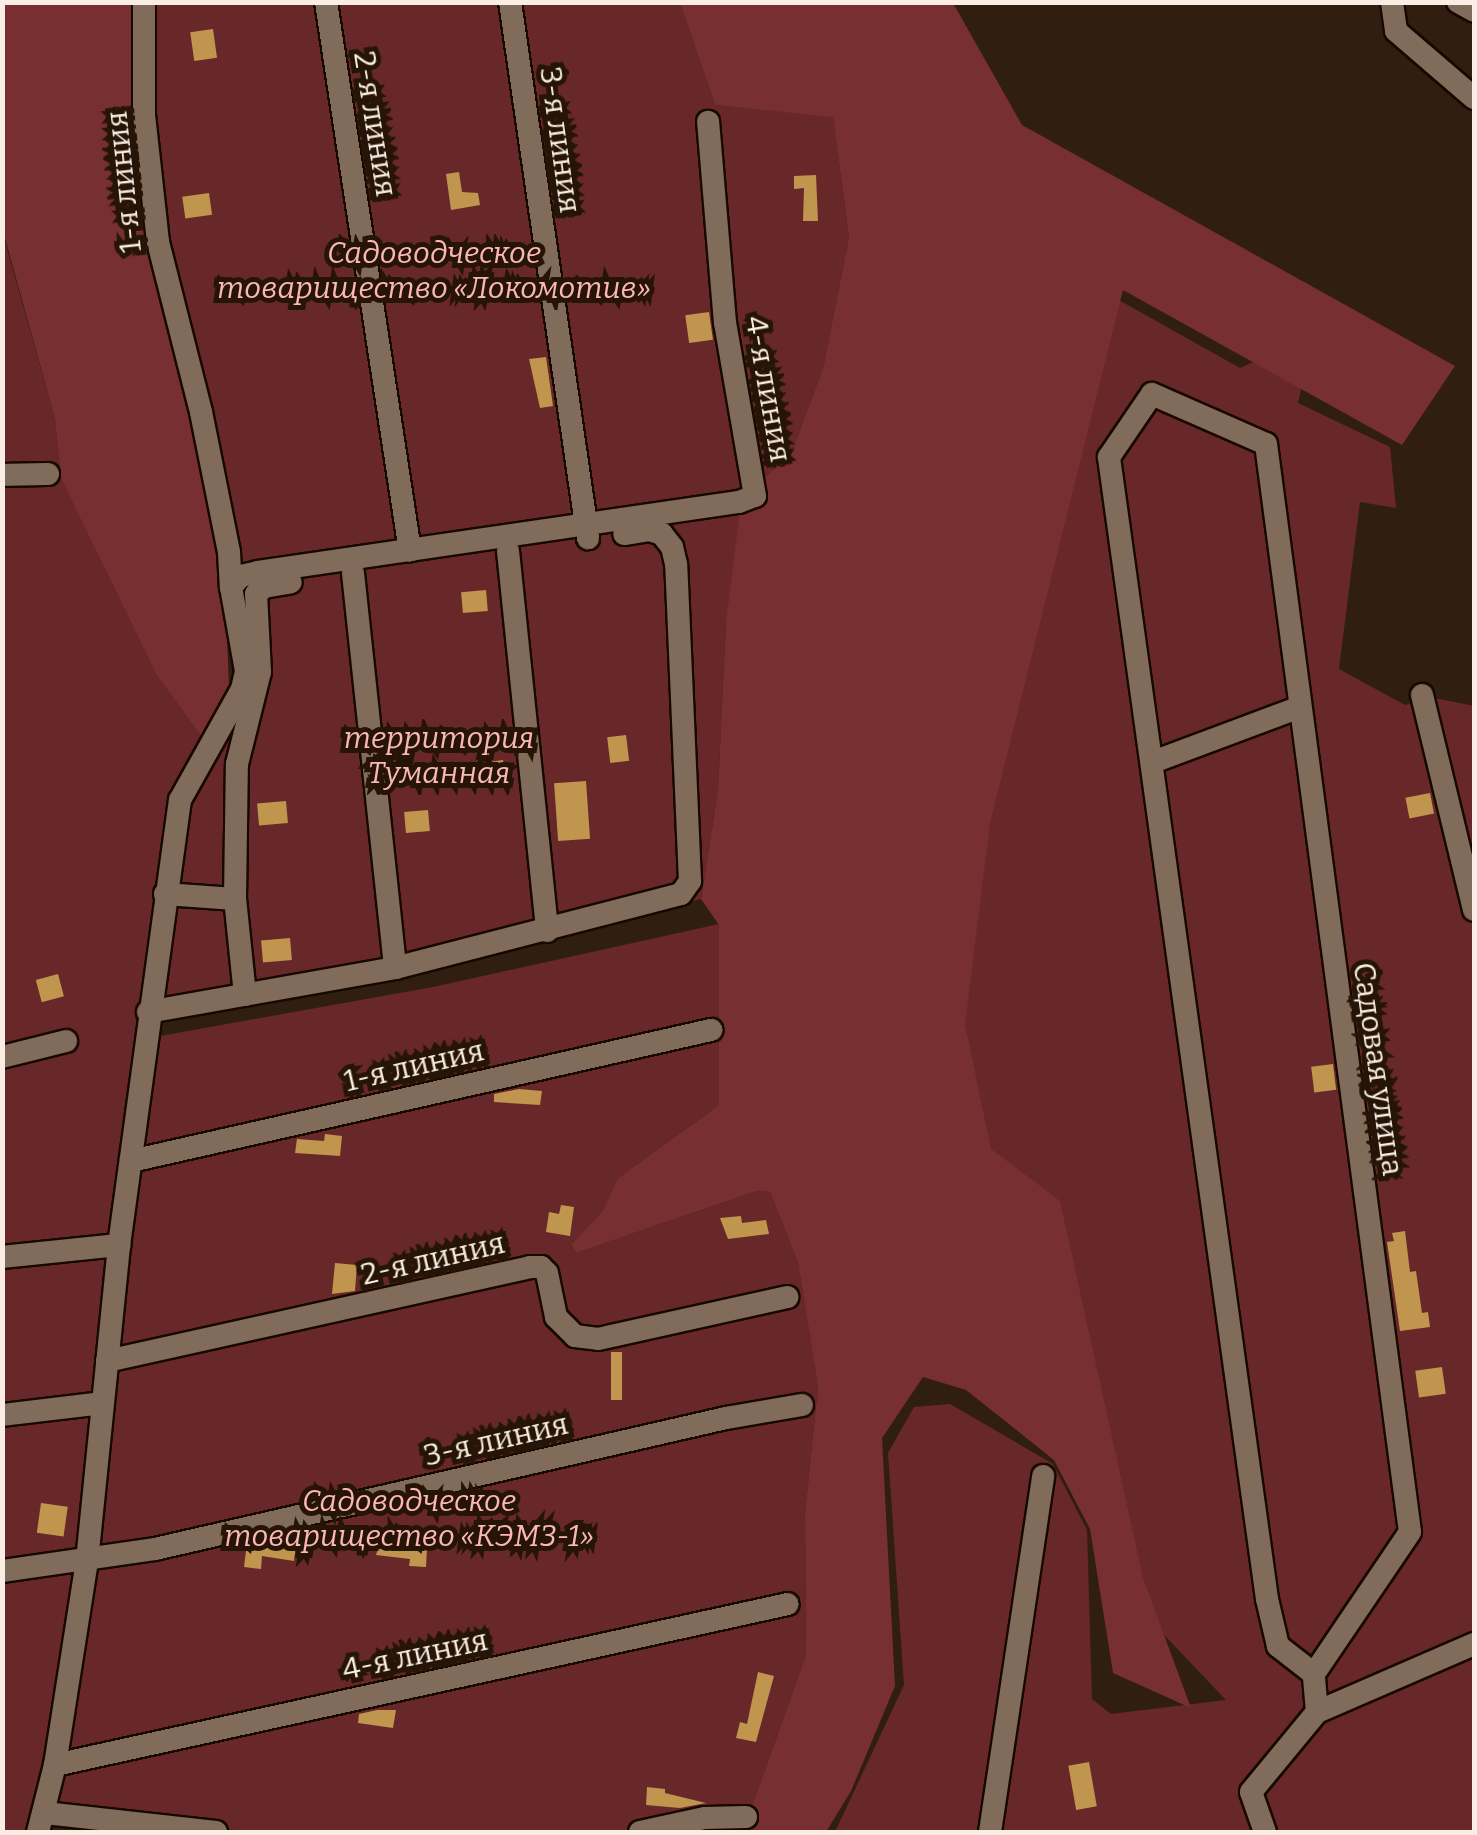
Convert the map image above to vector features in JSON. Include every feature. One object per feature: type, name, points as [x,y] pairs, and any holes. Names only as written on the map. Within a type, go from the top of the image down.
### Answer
[{"type":"street","name":"1-я линия","points":[[42,1823],[55,1765],[86,1561],[119,1244],[180,800],[242,690],[246,671],[229,552],[201,412],[158,242],[144,116],[144,2]]},
{"type":"street","name":"2-я линия","points":[[326,2],[410,551]]},
{"type":"street","name":"3-я линия","points":[[510,2],[587,532]]},
{"type":"street","points":[[1392,2],[1396,31],[1474,98]]},
{"type":"street","points":[[1458,2],[1474,11]]},
{"type":"street","name":"4-я линия","points":[[587,532],[755,496],[725,324],[708,122]]},
{"type":"street","name":"Садовая улица","points":[[1153,762],[1109,458],[1152,394],[1266,444],[1410,1532],[1314,1674]]},
{"type":"street","points":[[2,475],[48,474]]},
{"type":"street","points":[[148,1012],[396,968],[661,901],[681,894],[690,881],[672,548],[662,534],[650,530],[587,532],[410,551],[258,572],[241,576],[231,587]]},
{"type":"street","points":[[245,995],[235,899],[237,764],[260,672],[256,594],[264,586],[508,550],[587,532]]},
{"type":"street","points":[[508,550],[547,931]]},
{"type":"street","points":[[354,573],[396,968]]},
{"type":"street","points":[[1422,695],[1474,910]]},
{"type":"street","points":[[1300,707],[1153,762],[1267,1599],[1278,1646],[1314,1674],[1317,1712]]},
{"type":"street","points":[[166,894],[235,899]]},
{"type":"street","name":"1-я линия","points":[[130,1161],[710,1030]]},
{"type":"street","points":[[2,1057],[66,1041]]},
{"type":"street","points":[[2,1257],[119,1244]]},
{"type":"street","name":"2-я линия","points":[[107,1361],[530,1267],[540,1267],[546,1273],[556,1317],[575,1336],[598,1339],[788,1297]]},
{"type":"street","points":[[2,1415],[102,1403]]},
{"type":"street","name":"3-я линия","points":[[2,1570],[156,1549],[726,1418],[802,1405]]},
{"type":"street","points":[[990,1832],[1043,1476]]},
{"type":"street","name":"4-я линия","points":[[55,1765],[788,1604]]},
{"type":"street","points":[[1265,1832],[1251,1792],[1317,1712],[1474,1644]]},
{"type":"street","points":[[640,1832],[705,1818],[746,1817]]},
{"type":"street","points":[[42,1823],[216,1832]]},
{"type":"green space","name":"Садоводческое товарищество «Локомотив»","points":[[134,3],[680,3],[715,105],[833,116],[849,237],[823,368],[791,456],[742,497],[224,568],[149,223]]},
{"type":"green space","points":[[2,231],[55,419],[61,479],[157,676],[201,736],[173,811],[82,1558],[2,1568]]},
{"type":"green space","points":[[1092,285],[1240,368],[1273,353],[1302,385],[1298,403],[1390,447],[1396,508],[1360,502],[1339,669],[1405,705],[1430,697],[1474,706],[1474,839],[1461,888],[1474,900],[1474,1832],[835,1832],[904,1685],[888,1453],[914,1407],[950,1404],[1053,1464],[1087,1530],[1092,1699],[1111,1714],[1226,1700],[1125,1594],[972,1153],[955,1024],[970,828]]},
{"type":"green space","name":"территория Туманная","points":[[743,505],[726,620],[718,790],[701,899],[436,965],[149,1020],[182,809],[253,677],[245,592],[254,581]]},
{"type":"green space","name":"Садоводческое товарищество «КЭМЗ-1»","points":[[719,924],[719,1105],[618,1178],[602,1212],[571,1246],[576,1253],[757,1191],[770,1192],[798,1263],[818,1387],[805,1513],[806,1655],[751,1809],[716,1810],[618,1832],[251,1832],[52,1809],[149,1038],[433,987]]},
{"type":"green space","points":[[81,1567],[31,1832],[3,1832],[3,1573]]},
{"type":"shaded area","points":[[2,3],[134,3],[149,223],[224,568],[229,686],[201,736],[157,676],[61,479],[55,419],[3,231]]},
{"type":"shaded area","points":[[680,3],[953,3],[1022,125],[1455,366],[1402,445],[1123,290],[990,823],[965,1025],[991,1149],[1060,1201],[1143,1578],[1191,1708],[1113,1673],[1090,1529],[1054,1460],[966,1390],[923,1377],[882,1438],[895,1686],[851,1791],[826,1832],[748,1832],[751,1809],[806,1655],[805,1513],[818,1387],[798,1263],[770,1192],[757,1191],[576,1253],[571,1245],[602,1212],[618,1178],[719,1105],[719,925],[701,899],[718,790],[726,620],[742,497],[791,455],[823,368],[849,237],[833,117],[715,105]]},
{"type":"building","points":[[213,29],[217,58],[194,61],[190,32]]},
{"type":"building","points":[[459,172],[462,192],[478,193],[480,205],[451,210],[446,174]]},
{"type":"building","points":[[816,175],[818,221],[803,221],[804,188],[794,189],[794,176]]},
{"type":"building","points":[[209,193],[212,215],[185,219],[182,197]]},
{"type":"building","points":[[709,312],[713,340],[689,343],[685,315]]},
{"type":"building","points":[[546,357],[553,406],[540,408],[529,359]]},
{"type":"building","points":[[486,590],[488,611],[463,613],[461,592]]},
{"type":"building","points":[[626,735],[629,761],[610,763],[607,737]]},
{"type":"building","points":[[503,760],[506,781],[481,784],[478,763]]},
{"type":"building","points":[[586,781],[590,839],[558,841],[554,783]]},
{"type":"building","points":[[1430,793],[1434,814],[1409,818],[1405,798]]},
{"type":"building","points":[[286,801],[288,823],[259,825],[257,804]]},
{"type":"building","points":[[428,810],[430,831],[406,833],[404,812]]},
{"type":"building","points":[[290,938],[292,960],[263,962],[261,941]]},
{"type":"building","points":[[58,974],[64,996],[42,1002],[36,980]]},
{"type":"building","points":[[1333,1064],[1336,1090],[1314,1092],[1311,1067]]},
{"type":"building","points":[[519,1089],[542,1091],[540,1105],[494,1102],[494,1094]]},
{"type":"building","points":[[325,1134],[342,1136],[340,1156],[295,1153],[297,1139],[324,1141]]},
{"type":"building","points":[[561,1205],[574,1207],[570,1236],[546,1232],[549,1212],[559,1214]]},
{"type":"building","points":[[741,1216],[742,1223],[766,1220],[769,1234],[728,1239],[720,1218]]},
{"type":"building","points":[[1405,1231],[1410,1272],[1416,1271],[1422,1313],[1428,1312],[1430,1327],[1400,1331],[1387,1242],[1394,1241],[1392,1233]]},
{"type":"building","points":[[335,1263],[357,1265],[355,1291],[332,1294]]},
{"type":"building","points":[[611,1352],[622,1352],[622,1400],[611,1400]]},
{"type":"building","points":[[1442,1367],[1446,1394],[1419,1397],[1415,1371]]},
{"type":"building","points":[[41,1503],[68,1507],[64,1536],[37,1533]]},
{"type":"building","points":[[281,1537],[297,1539],[294,1561],[262,1556],[261,1569],[244,1567],[247,1543],[280,1543]]},
{"type":"building","points":[[381,1538],[396,1539],[396,1545],[427,1548],[426,1567],[409,1566],[410,1559],[376,1555]]},
{"type":"building","points":[[758,1672],[774,1676],[756,1742],[736,1738],[740,1722],[747,1724]]},
{"type":"building","points":[[396,1710],[393,1728],[358,1723],[359,1714]]},
{"type":"building","points":[[1089,1762],[1097,1806],[1076,1810],[1068,1766]]},
{"type":"building","points":[[647,1787],[706,1803],[680,1808],[646,1805]]}]
